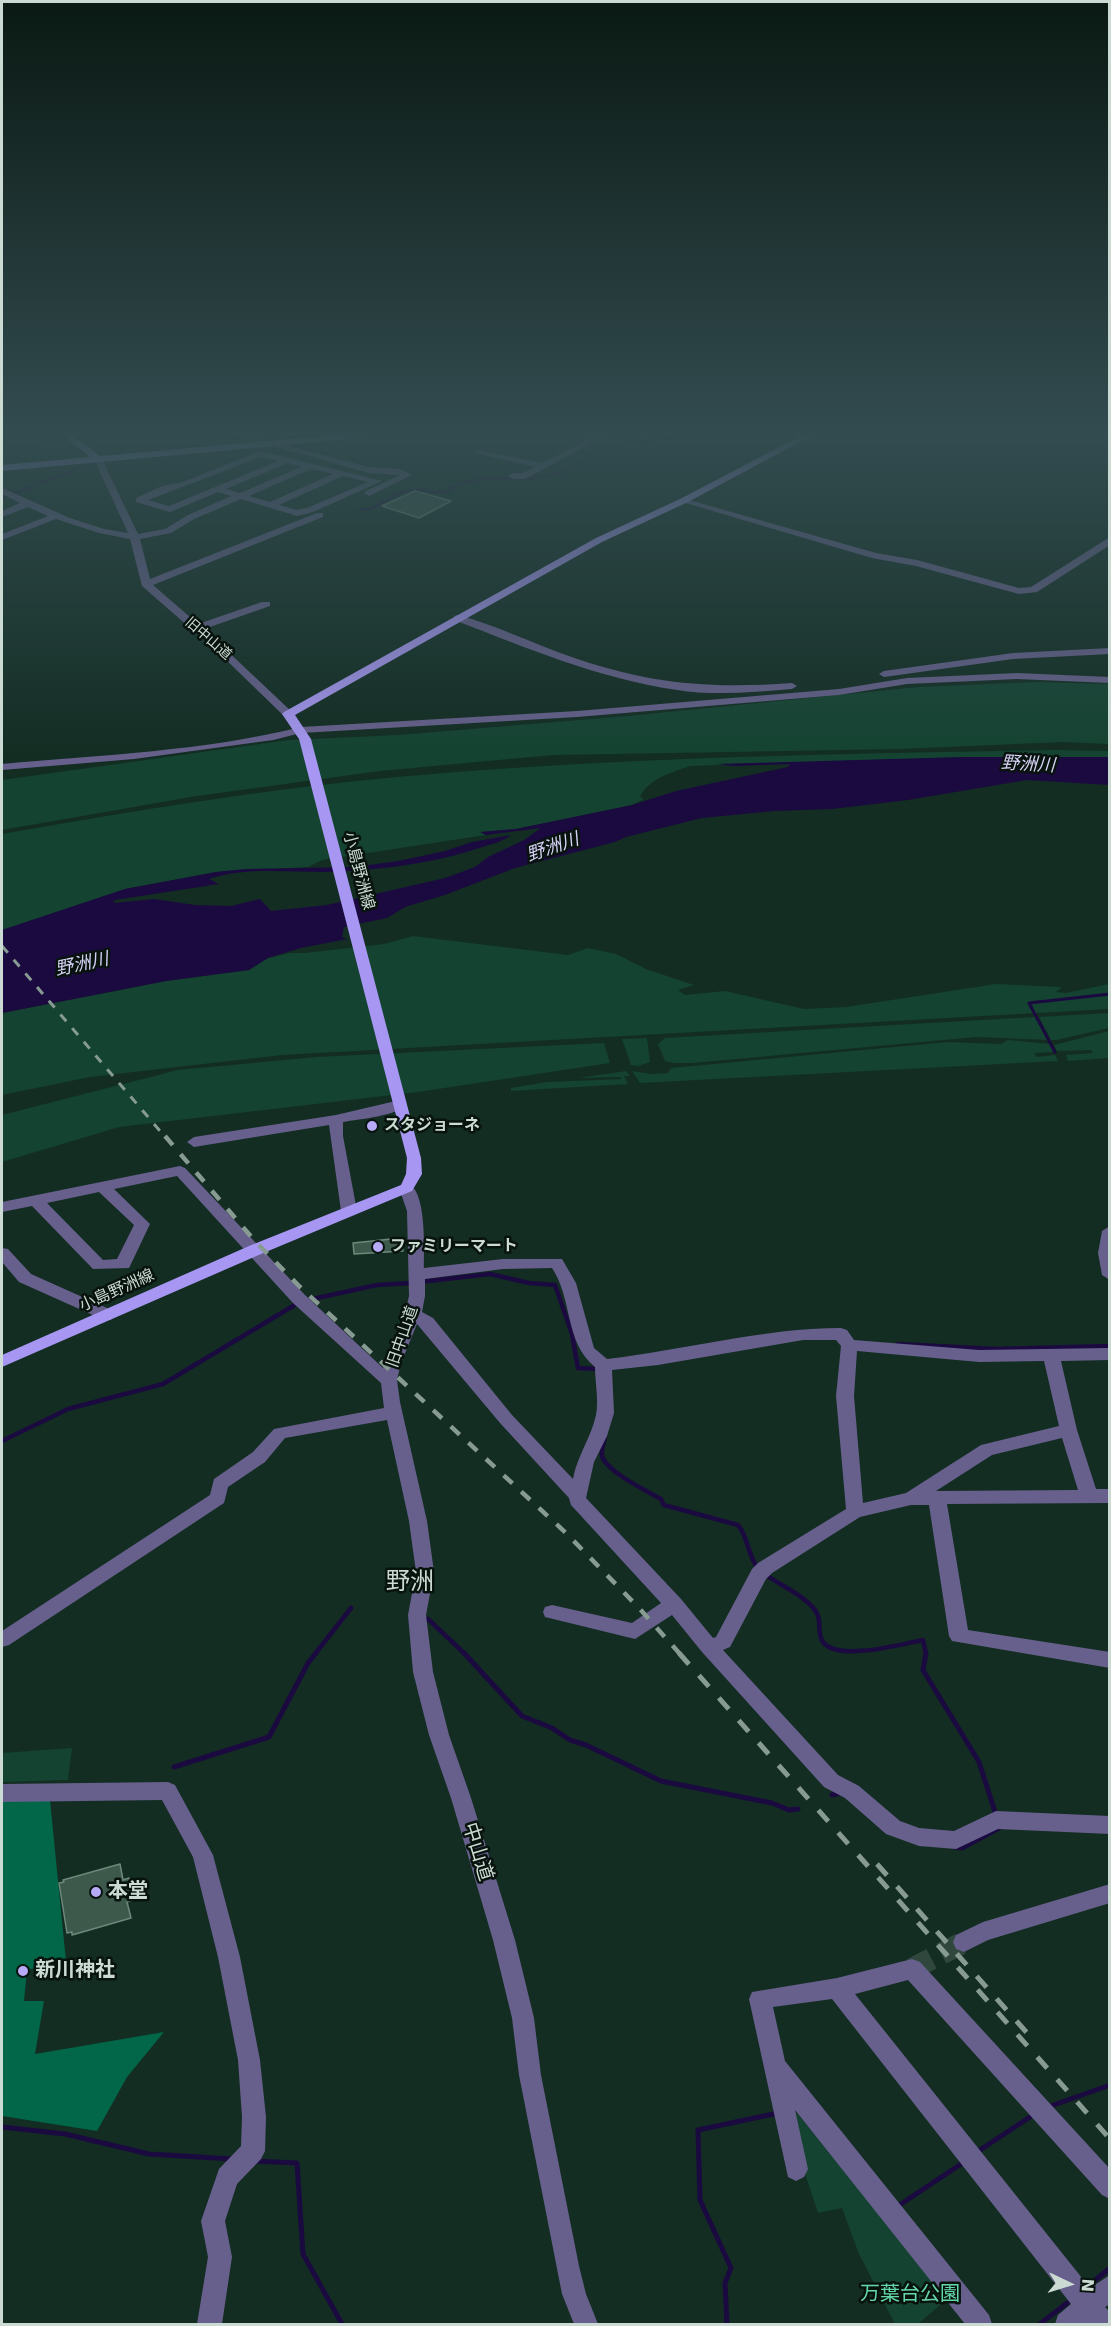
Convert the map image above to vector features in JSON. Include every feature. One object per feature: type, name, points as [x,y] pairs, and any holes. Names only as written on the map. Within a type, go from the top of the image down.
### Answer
[{"type":"main road","points":[[288,714],[593,544]]},
{"type":"main road","name":"小島野洲線","points":[[2,1360],[255,1250],[407,1188],[414,1174],[414,1158],[303,734],[288,714]]},
{"type":"street","points":[[136,544],[146,584],[250,544]]},
{"type":"street","points":[[833,544],[875,556],[917,563],[1019,591],[1033,590],[1105,544]]},
{"type":"street","name":"旧中山道","points":[[146,584],[270,694],[288,714]]},
{"type":"street","points":[[197,628],[266,604]]},
{"type":"street","points":[[458,618],[583,666],[678,687],[723,690],[844,681],[1013,656],[1110,651]]},
{"type":"street","points":[[2,767],[134,756],[273,737],[398,724],[577,714],[838,692],[907,681],[1017,676],[1110,680]]},
{"type":"street","points":[[577,714],[594,707],[649,702],[668,697],[678,687]]},
{"type":"street","points":[[398,724],[425,729]]},
{"type":"street","points":[[194,1142],[387,1109],[399,1100]]},
{"type":"street","points":[[336,1119],[336,1136],[349,1211]]},
{"type":"street","points":[[2,1208],[180,1171],[302,1302],[381,1376],[389,1380]]},
{"type":"street","points":[[36,1201],[99,1265],[123,1264],[142,1224],[104,1188]]},
{"type":"street","name":"旧中山道","points":[[389,1380],[398,1348],[413,1314],[418,1279],[415,1211],[407,1188]]},
{"type":"street","points":[[1110,1231],[1106,1238],[1107,1266],[1110,1275]]},
{"type":"street","points":[[2,1253],[25,1278],[105,1316]]},
{"type":"street","points":[[418,1279],[503,1264],[556,1263],[566,1275],[578,1313],[586,1351],[603,1368],[605,1413],[598,1436],[585,1462],[577,1500],[674,1604],[709,1647],[831,1781],[852,1792],[892,1828],[919,1837],[956,1839],[996,1820],[1110,1825]]},
{"type":"street","points":[[413,1314],[427,1322],[506,1419],[578,1496]]},
{"type":"street","points":[[603,1368],[803,1334],[841,1334],[849,1345],[844,1396],[855,1512]]},
{"type":"street","points":[[849,1345],[920,1350],[941,1354],[1052,1356],[1110,1354]]},
{"type":"street","points":[[1052,1356],[1068,1430],[1089,1497]]},
{"type":"street","name":"中山道","points":[[389,1380],[393,1413],[418,1521],[425,1572],[417,1615],[423,1672],[439,1735],[461,1798],[504,1940],[523,2018],[530,2075],[567,2265],[574,2294],[586,2325]]},
{"type":"street","points":[[2,1640],[150,1540],[218,1498],[220,1484],[230,1475],[260,1457],[280,1433],[393,1413]]},
{"type":"street","points":[[911,1498],[987,1450],[1068,1430]]},
{"type":"street","points":[[709,1647],[723,1642],[761,1572],[855,1512],[911,1498],[1110,1496]]},
{"type":"street","points":[[937,1499],[959,1636],[1110,1660]]},
{"type":"street","points":[[552,1612],[635,1631],[674,1604]]},
{"type":"street","points":[[2,1792],[168,1791],[203,1855],[237,1992],[249,2060],[254,2117],[253,2151],[227,2177],[213,2221],[220,2257],[210,2325]]},
{"type":"street","points":[[964,1942],[983,1932],[1110,1893]]},
{"type":"street","points":[[796,2169],[760,1999],[837,1988],[912,1969],[1110,2187]]},
{"type":"street","points":[[837,1988],[1095,2316]]},
{"type":"street","points":[[774,2065],[980,2325]]},
{"type":"street","points":[[1067,2325],[1095,2316],[1110,2287]]},
{"type":"green space","points":[[1036,682],[1109,684],[1109,744],[1062,742],[899,749],[553,755],[380,771],[197,796],[2,830],[2,780],[289,740],[398,735],[628,716],[919,687]]},
{"type":"green space","points":[[1056,750],[1109,751],[1109,757],[964,757],[690,766],[649,785],[640,797],[644,799],[632,805],[516,829],[481,832],[486,835],[322,860],[308,867],[216,872],[125,889],[2,930],[2,834],[51,825],[199,801],[298,788],[479,770],[726,758]]},
{"type":"green space","points":[[413,936],[568,955],[588,948],[616,954],[646,969],[694,985],[678,990],[685,995],[725,991],[804,1009],[846,1007],[996,984],[1062,987],[1056,992],[1066,993],[1109,984],[1109,1009],[282,1055],[90,1077],[2,1095],[2,1013],[166,981],[249,970],[268,958],[290,953],[384,944]]},
{"type":"green space","points":[[1109,1013],[1109,1028],[1056,1040],[1051,1040],[1039,1017]]},
{"type":"green space","points":[[1035,1017],[1048,1040],[976,1037],[693,1063],[665,1061],[658,1044],[665,1038]]},
{"type":"green space","points":[[1109,1031],[1109,1058],[1068,1061],[1066,1055],[1093,1053],[1091,1050],[1057,1051],[1054,1045]]},
{"type":"green space","points":[[647,1038],[650,1062],[638,1066],[631,1065],[622,1039]]},
{"type":"green space","points":[[1008,1040],[1050,1044],[1053,1052],[1034,1053],[1037,1057],[1055,1055],[1058,1061],[640,1083],[632,1071],[651,1074],[668,1073],[671,1068],[948,1042],[1001,1044]]},
{"type":"green space","points":[[604,1043],[610,1063],[418,1092],[119,1127],[2,1162],[2,1115],[178,1070],[316,1057]]},
{"type":"green space","points":[[626,1071],[630,1076],[624,1076],[628,1084],[511,1091],[511,1088],[547,1082],[622,1079],[620,1077],[579,1078]]},
{"type":"green space","points":[[72,1748],[68,1780],[2,1782],[2,1753]]},
{"type":"green space","name":"新川神社","points":[[2,1790],[50,1800],[66,1961],[27,1970],[24,2001],[44,2001],[35,2054],[164,2032],[127,2077],[97,2131],[2,2116]]},
{"type":"green space","name":"万葉台公園","points":[[796,2112],[947,2299],[918,2324],[895,2324],[859,2254],[842,2208],[818,2213],[786,2116]]},
{"type":"water","name":"野洲川","points":[[964,757],[1109,757],[1109,785],[1027,780],[908,800],[832,809],[774,811],[702,818],[515,868],[445,895],[405,907],[387,918],[344,927],[342,937],[347,939],[301,948],[268,958],[249,970],[166,981],[2,1013],[2,930],[125,889],[216,872],[245,869],[354,867],[398,861],[445,851],[472,842],[511,835],[488,846],[417,863],[379,869],[237,873],[209,879],[219,884],[115,900],[113,903],[154,899],[195,905],[231,906],[260,899],[271,911],[327,905],[445,878],[475,867],[488,857],[524,840],[541,828],[486,835],[480,832],[516,829],[632,805],[676,791],[788,767],[790,764],[735,766],[717,764]]},
{"type":"building","name":"ファミリーマート","points":[[401,1238],[403,1251],[354,1254],[353,1243]]},
{"type":"building","name":"本堂","points":[[120,1864],[123,1880],[129,1878],[133,1900],[127,1902],[131,1918],[72,1935],[72,1932],[67,1933],[59,1883]]},
{"type":"waterway","points":[[1055,1052],[1029,1003],[1110,994]]},
{"type":"waterway","points":[[420,1282],[490,1274],[529,1283],[555,1285],[572,1334],[578,1368],[599,1369]]},
{"type":"waterway","points":[[308,1300],[377,1285],[412,1283]]},
{"type":"waterway","points":[[2,1441],[68,1409],[163,1384],[298,1303]]},
{"type":"waterway","points":[[898,1344],[995,1349],[1110,1346]]},
{"type":"waterway","points":[[605,1437],[602,1449],[605,1462],[628,1480],[661,1499],[664,1505],[738,1525],[758,1568]]},
{"type":"waterway","points":[[766,1575],[798,1595],[815,1610],[819,1618],[821,1638],[831,1648],[842,1651],[871,1650],[923,1640],[926,1654]]},
{"type":"waterway","points":[[315,1654],[351,1608]]},
{"type":"waterway","points":[[428,1619],[464,1653]]},
{"type":"waterway","points":[[174,1767],[269,1737],[308,1663],[316,1653]]},
{"type":"waterway","points":[[464,1653],[522,1716],[552,1728],[570,1740],[586,1745],[661,1781],[772,1803],[789,1810],[798,1809]]},
{"type":"waterway","points":[[926,1654],[923,1670],[979,1762],[996,1815]]},
{"type":"waterway","points":[[832,1795],[840,1793]]},
{"type":"waterway","points":[[954,1847],[962,1848],[999,1828]]},
{"type":"waterway","points":[[1048,2107],[1110,2085]]},
{"type":"waterway","points":[[727,2324],[725,2283],[731,2268],[700,2200],[698,2130],[778,2113]]},
{"type":"waterway","points":[[977,2152],[1033,2115]]},
{"type":"waterway","points":[[2,2127],[65,2134],[149,2154],[232,2159]]},
{"type":"waterway","points":[[254,2161],[297,2163],[303,2254],[342,2324]]},
{"type":"waterway","points":[[898,2206],[964,2162]]},
{"type":"waterway","points":[[1088,2286],[1110,2268]]},
{"type":"waterway","points":[[1040,2324],[1067,2303]]},
{"type":"tunnel","points":[[912,1969],[964,1942]]},
{"type":"railway","points":[[2,946],[166,1138]]},
{"type":"railway","points":[[165,1136],[254,1240],[299,1286],[566,1533],[680,1654]]},
{"type":"railway","points":[[679,1653],[1110,2139]]},
{"type":"railway","points":[[877,1864],[1028,2034]]},
{"type":"place","name":"スタジョーネ","points":[[372,1126]]},
{"type":"place","name":"ファミリーマート","points":[[378,1247]]},
{"type":"place","name":"本堂","points":[[96,1892]]},
{"type":"place","name":"新川神社","points":[[23,1971]]},
{"type":"district","name":"野洲","points":[[410,1583]]}]
